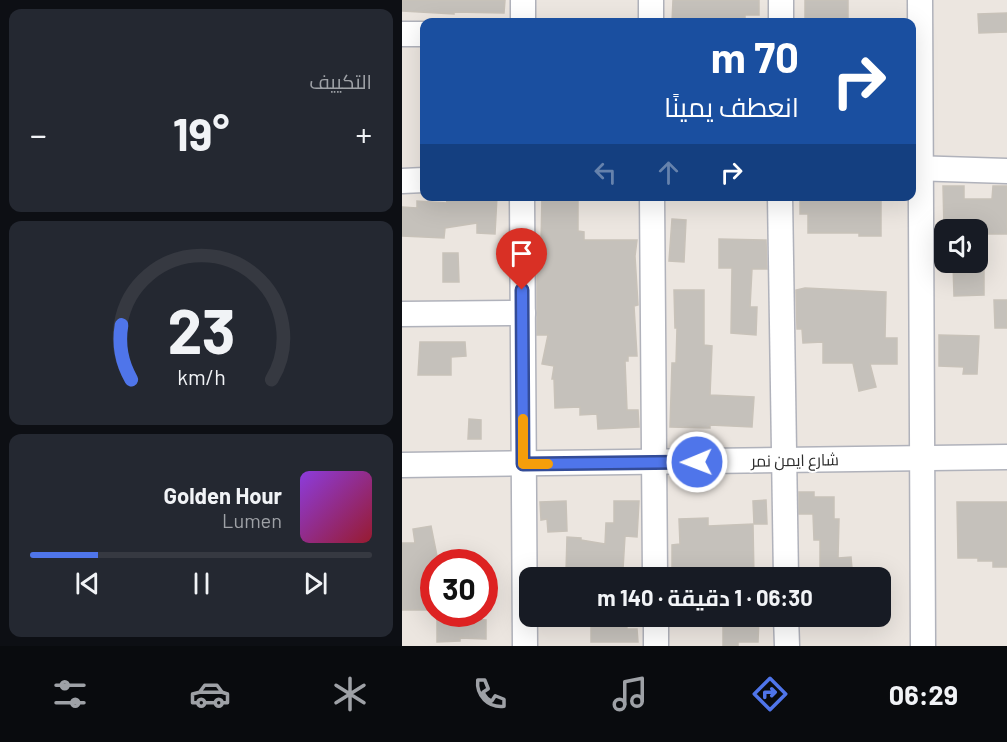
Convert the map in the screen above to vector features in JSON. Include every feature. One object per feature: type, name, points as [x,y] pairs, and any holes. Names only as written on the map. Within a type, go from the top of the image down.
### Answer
[{"type":"street","points":[[523,0],[523,18]]},
{"type":"street","points":[[651,0],[651,18]]},
{"type":"street","points":[[781,0],[781,18]]},
{"type":"street","points":[[920,0],[917,168],[923,646]]},
{"type":"street","points":[[402,34],[420,34]]},
{"type":"street","points":[[917,168],[1007,171]]},
{"type":"street","points":[[402,181],[420,180]]},
{"type":"street","points":[[522,201],[525,646]]},
{"type":"street","points":[[652,201],[655,567]]},
{"type":"street","points":[[780,201],[786,567]]},
{"type":"street","points":[[402,314],[523,313]]},
{"type":"street","name":"شارع ايمن نمر","points":[[402,465],[1007,458]]},
{"type":"street","points":[[656,627],[656,646]]},
{"type":"street","points":[[786,627],[787,646]]},
{"type":"building","points":[[402,0],[505,0],[504,13],[454,12],[454,14],[402,11]]},
{"type":"building","points":[[673,0],[759,0],[759,15],[745,15],[745,18],[672,18]]},
{"type":"building","points":[[805,0],[848,0],[848,18],[805,18]]},
{"type":"building","points":[[1007,13],[1007,32],[979,33],[978,14]]},
{"type":"building","points":[[943,186],[964,186],[964,199],[992,199],[993,186],[1007,186],[1007,234],[988,234],[988,219],[944,219]]},
{"type":"building","points":[[417,201],[447,203],[447,201],[497,201],[495,234],[477,233],[477,223],[445,228],[444,238],[402,236],[402,207],[417,208]]},
{"type":"building","points":[[542,201],[578,201],[578,231],[584,232],[584,240],[637,240],[635,256],[638,305],[634,306],[637,356],[628,356],[628,361],[625,361],[627,410],[638,410],[639,427],[598,429],[597,414],[580,415],[580,407],[555,408],[554,379],[552,379],[554,366],[542,364],[548,335],[537,335],[537,243],[541,243]]},
{"type":"building","points":[[800,201],[881,201],[881,236],[859,236],[859,233],[808,233],[808,214],[800,214]]},
{"type":"building","points":[[672,219],[686,220],[684,262],[669,261]]},
{"type":"building","points":[[719,239],[766,240],[767,269],[752,269],[750,307],[757,307],[756,335],[731,333],[732,268],[719,268]]},
{"type":"building","points":[[443,253],[458,253],[459,282],[443,282]]},
{"type":"building","points":[[953,273],[984,273],[984,295],[954,296]]},
{"type":"building","points":[[805,288],[886,292],[885,338],[897,338],[897,364],[870,364],[876,387],[859,391],[853,363],[823,363],[823,342],[803,343],[802,329],[797,329],[796,290]]},
{"type":"building","points":[[674,290],[704,290],[704,345],[712,346],[710,395],[754,397],[752,427],[710,425],[710,428],[670,427],[672,363],[676,363],[677,328],[675,328]]},
{"type":"building","points":[[994,300],[1007,300],[1007,328],[995,328]]},
{"type":"building","points":[[939,335],[979,336],[977,374],[963,374],[964,367],[939,366]]},
{"type":"building","points":[[420,342],[465,342],[466,356],[451,357],[451,375],[418,375]]},
{"type":"building","points":[[469,419],[481,420],[481,439],[468,439]]},
{"type":"building","points":[[799,492],[814,492],[814,497],[834,497],[834,519],[839,519],[838,558],[851,557],[852,567],[820,567],[820,540],[814,540],[813,514],[799,514]]},
{"type":"building","points":[[766,500],[767,524],[754,524],[753,501]]},
{"type":"building","points":[[566,501],[567,531],[548,532],[547,519],[541,520],[540,502]]},
{"type":"building","points":[[614,501],[639,501],[637,537],[625,536],[623,567],[566,567],[567,537],[605,544],[606,523],[614,523]]},
{"type":"building","points":[[957,502],[1007,502],[1007,567],[993,567],[993,561],[978,561],[978,558],[958,558]]},
{"type":"building","points":[[708,518],[708,526],[753,524],[754,567],[672,567],[672,545],[680,544],[679,519]]},
{"type":"building","points":[[431,526],[436,549],[420,549],[420,610],[402,610],[402,543],[415,543],[413,529]]},
{"type":"building","points":[[437,627],[486,627],[486,639],[460,638],[460,641],[437,642]]},
{"type":"building","points":[[591,627],[637,629],[638,642],[591,642]]},
{"type":"building","points":[[723,627],[759,627],[758,642],[738,642],[738,646],[723,646]]},
{"type":"slow traffic","points":[[523,419],[523,464],[548,464]]},
{"type":"route","points":[[522,290],[523,464],[697,462]]}]
